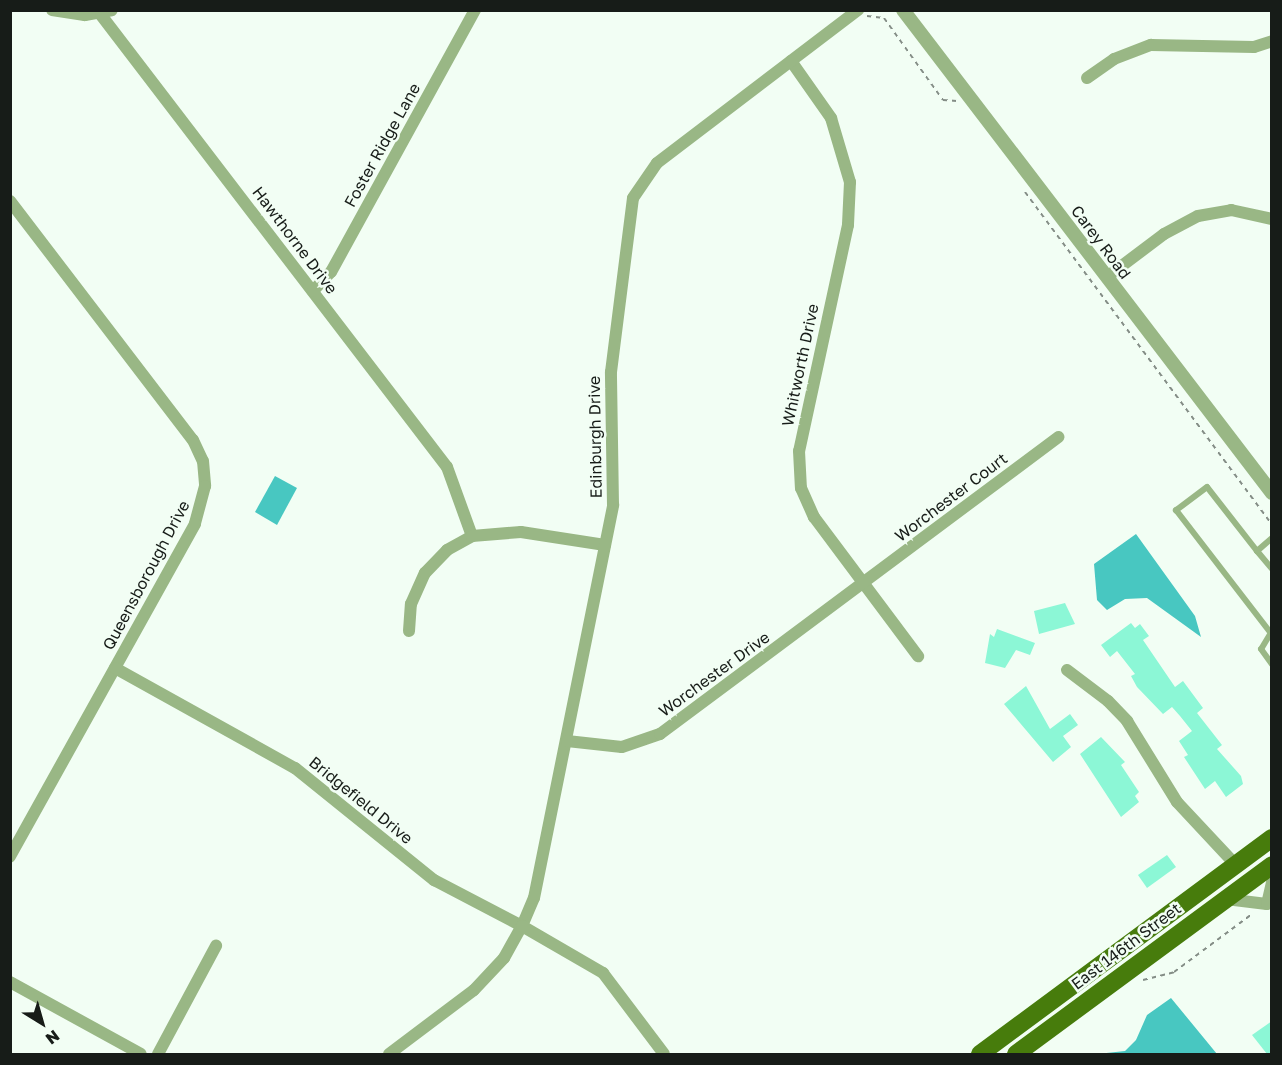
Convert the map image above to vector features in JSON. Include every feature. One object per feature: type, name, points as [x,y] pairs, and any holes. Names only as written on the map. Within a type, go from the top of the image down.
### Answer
[{"type":"main road","name":"East 146th Street","points":[[980,1054],[1272,838]]},
{"type":"main road","name":"East 146th Street","points":[[1021,1053],[1272,865]]},
{"type":"street","name":"Hawthorne Drive","points":[[52,10],[107,13],[447,467],[472,536]]},
{"type":"street","name":"Foster Ridge Lane","points":[[313,291],[331,272],[474,10]]},
{"type":"street","name":"Edinburgh Drive","points":[[389,1054],[474,990],[504,958],[534,898],[613,505],[610,372],[633,198],[657,164],[858,10]]},
{"type":"street","name":"Carey Road","points":[[903,10],[1272,493]]},
{"type":"street","points":[[1087,78],[1114,59],[1151,45],[1254,47],[1272,41]]},
{"type":"street","name":"Whitworth Drive","points":[[791,61],[831,118],[850,182],[848,225],[798,471],[814,517],[918,656]]},
{"type":"street","name":"Queensborough Drive","points":[[10,201],[185,429],[203,461],[205,494],[199,515],[10,857]]},
{"type":"street","points":[[1107,277],[1164,234],[1198,216],[1231,210],[1272,219]]},
{"type":"street","name":"Worchester Court","points":[[863,583],[1059,437]]},
{"type":"street","points":[[409,631],[411,604],[425,573],[447,549],[472,536],[521,532],[605,545]]},
{"type":"street","name":"Worchester Drive","points":[[567,741],[622,747],[648,741],[863,583]]},
{"type":"street","name":"Bridgefield Drive","points":[[115,668],[295,768],[434,880],[522,926],[603,973],[664,1054]]},
{"type":"street","points":[[1067,670],[1108,701],[1126,721],[1177,802],[1236,865]]},
{"type":"street","points":[[1226,899],[1265,908],[1272,882]]},
{"type":"street","points":[[158,1054],[216,946]]},
{"type":"street","points":[[10,982],[141,1054]]},
{"type":"street","points":[[1009,1033],[1021,1053]]},
{"type":"lane","points":[[1272,569],[1207,487],[1176,510],[1271,632],[1261,649],[1272,664]]},
{"type":"lane","points":[[1257,551],[1272,538]]},
{"type":"path","points":[[862,10],[870,20],[884,18],[943,100],[958,101],[964,110]]},
{"type":"path","points":[[1021,187],[1272,524]]},
{"type":"path","points":[[1138,982],[1174,972],[1265,908]]},
{"type":"water","points":[[275,476],[297,488],[277,525],[255,512]]},
{"type":"water","points":[[1136,534],[1195,616],[1201,637],[1147,598],[1125,599],[1107,610],[1097,600],[1094,564]]},
{"type":"water","points":[[1171,998],[1217,1054],[1097,1054],[1125,1051],[1136,1040],[1147,1015]]},
{"type":"building","points":[[1065,603],[1075,624],[1039,634],[1034,611]]},
{"type":"building","points":[[1131,623],[1135,628],[1140,624],[1149,636],[1143,640],[1175,687],[1183,681],[1203,708],[1197,713],[1222,745],[1217,749],[1241,776],[1243,784],[1226,797],[1215,781],[1205,789],[1184,757],[1188,755],[1179,741],[1192,731],[1180,716],[1172,707],[1163,714],[1137,687],[1131,676],[1135,674],[1117,651],[1110,657],[1101,645]]},
{"type":"building","points":[[997,629],[1035,643],[1030,655],[1016,650],[1005,668],[985,663],[990,634],[994,637]]},
{"type":"building","points":[[1026,686],[1050,729],[1070,714],[1078,725],[1063,736],[1071,747],[1053,762],[1004,704]]},
{"type":"building","points":[[1101,737],[1125,762],[1121,765],[1139,792],[1135,796],[1139,802],[1121,817],[1080,754]]},
{"type":"building","points":[[1167,855],[1176,867],[1147,888],[1138,875]]},
{"type":"building","points":[[1272,1021],[1272,1054],[1267,1054],[1252,1035]]}]
